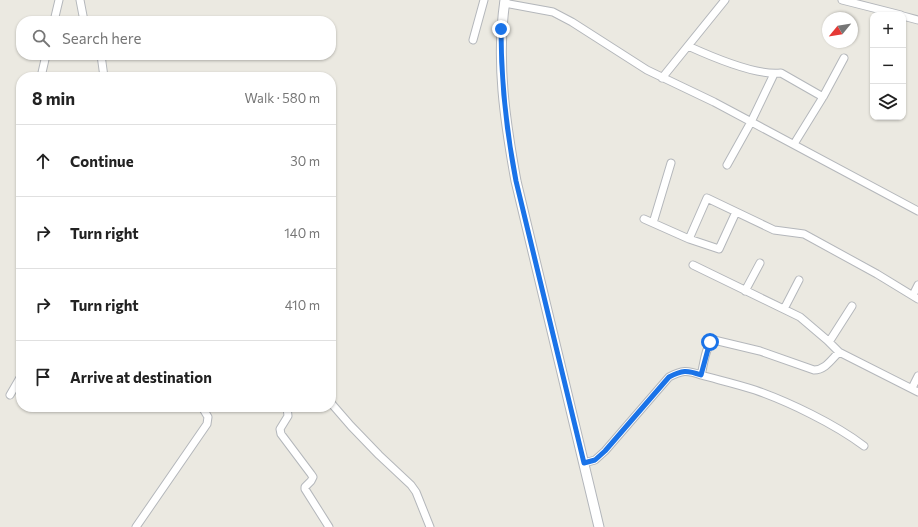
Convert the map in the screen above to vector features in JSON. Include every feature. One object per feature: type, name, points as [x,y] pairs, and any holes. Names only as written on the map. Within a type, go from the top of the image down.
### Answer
[{"type":"main road","points":[[505,1],[501,29],[501,66],[502,93],[508,140],[516,181],[599,527]]},
{"type":"street","points":[[55,16],[59,0]]},
{"type":"street","points":[[80,0],[83,16]]},
{"type":"street","points":[[473,40],[484,0]]},
{"type":"street","points":[[662,78],[725,0]]},
{"type":"street","points":[[842,0],[890,12]]},
{"type":"street","points":[[505,1],[553,12],[572,22],[647,70],[714,102],[918,211]]},
{"type":"street","points":[[906,16],[918,20]]},
{"type":"street","points":[[688,46],[715,58],[751,69],[774,74],[781,73],[823,97]]},
{"type":"street","points":[[794,144],[823,97],[844,58]]},
{"type":"street","points":[[42,72],[45,60]]},
{"type":"street","points":[[102,60],[103,72]]},
{"type":"street","points":[[727,165],[751,122],[774,74]]},
{"type":"street","points":[[653,223],[671,163]]},
{"type":"street","points":[[690,239],[707,198],[774,230],[804,234],[915,297],[918,285]]},
{"type":"street","points":[[644,219],[690,239],[719,249],[736,212]]},
{"type":"street","points":[[745,291],[760,263]]},
{"type":"street","points":[[693,265],[800,317],[839,352],[915,390],[918,376]]},
{"type":"street","points":[[784,309],[800,280]]},
{"type":"street","points":[[829,342],[852,306]]},
{"type":"street","points":[[701,375],[708,347],[710,342],[714,340],[760,351],[814,370],[820,370],[839,352]]},
{"type":"street","points":[[584,463],[595,460],[605,451],[669,377],[680,371],[691,371],[755,390],[781,401],[851,436],[864,446]]},
{"type":"street","points":[[10,395],[16,385]]},
{"type":"street","points":[[336,409],[369,445],[411,485],[416,492],[430,527]]},
{"type":"street","points":[[136,527],[207,424],[208,417],[205,412]]},
{"type":"street","points":[[288,412],[288,416],[280,429],[281,434],[313,477],[305,489],[329,527]]},
{"type":"route","points":[[501,29],[502,93],[508,140],[516,181],[584,463],[595,460],[605,451],[669,377],[680,371],[691,371],[701,375],[710,342]]}]
